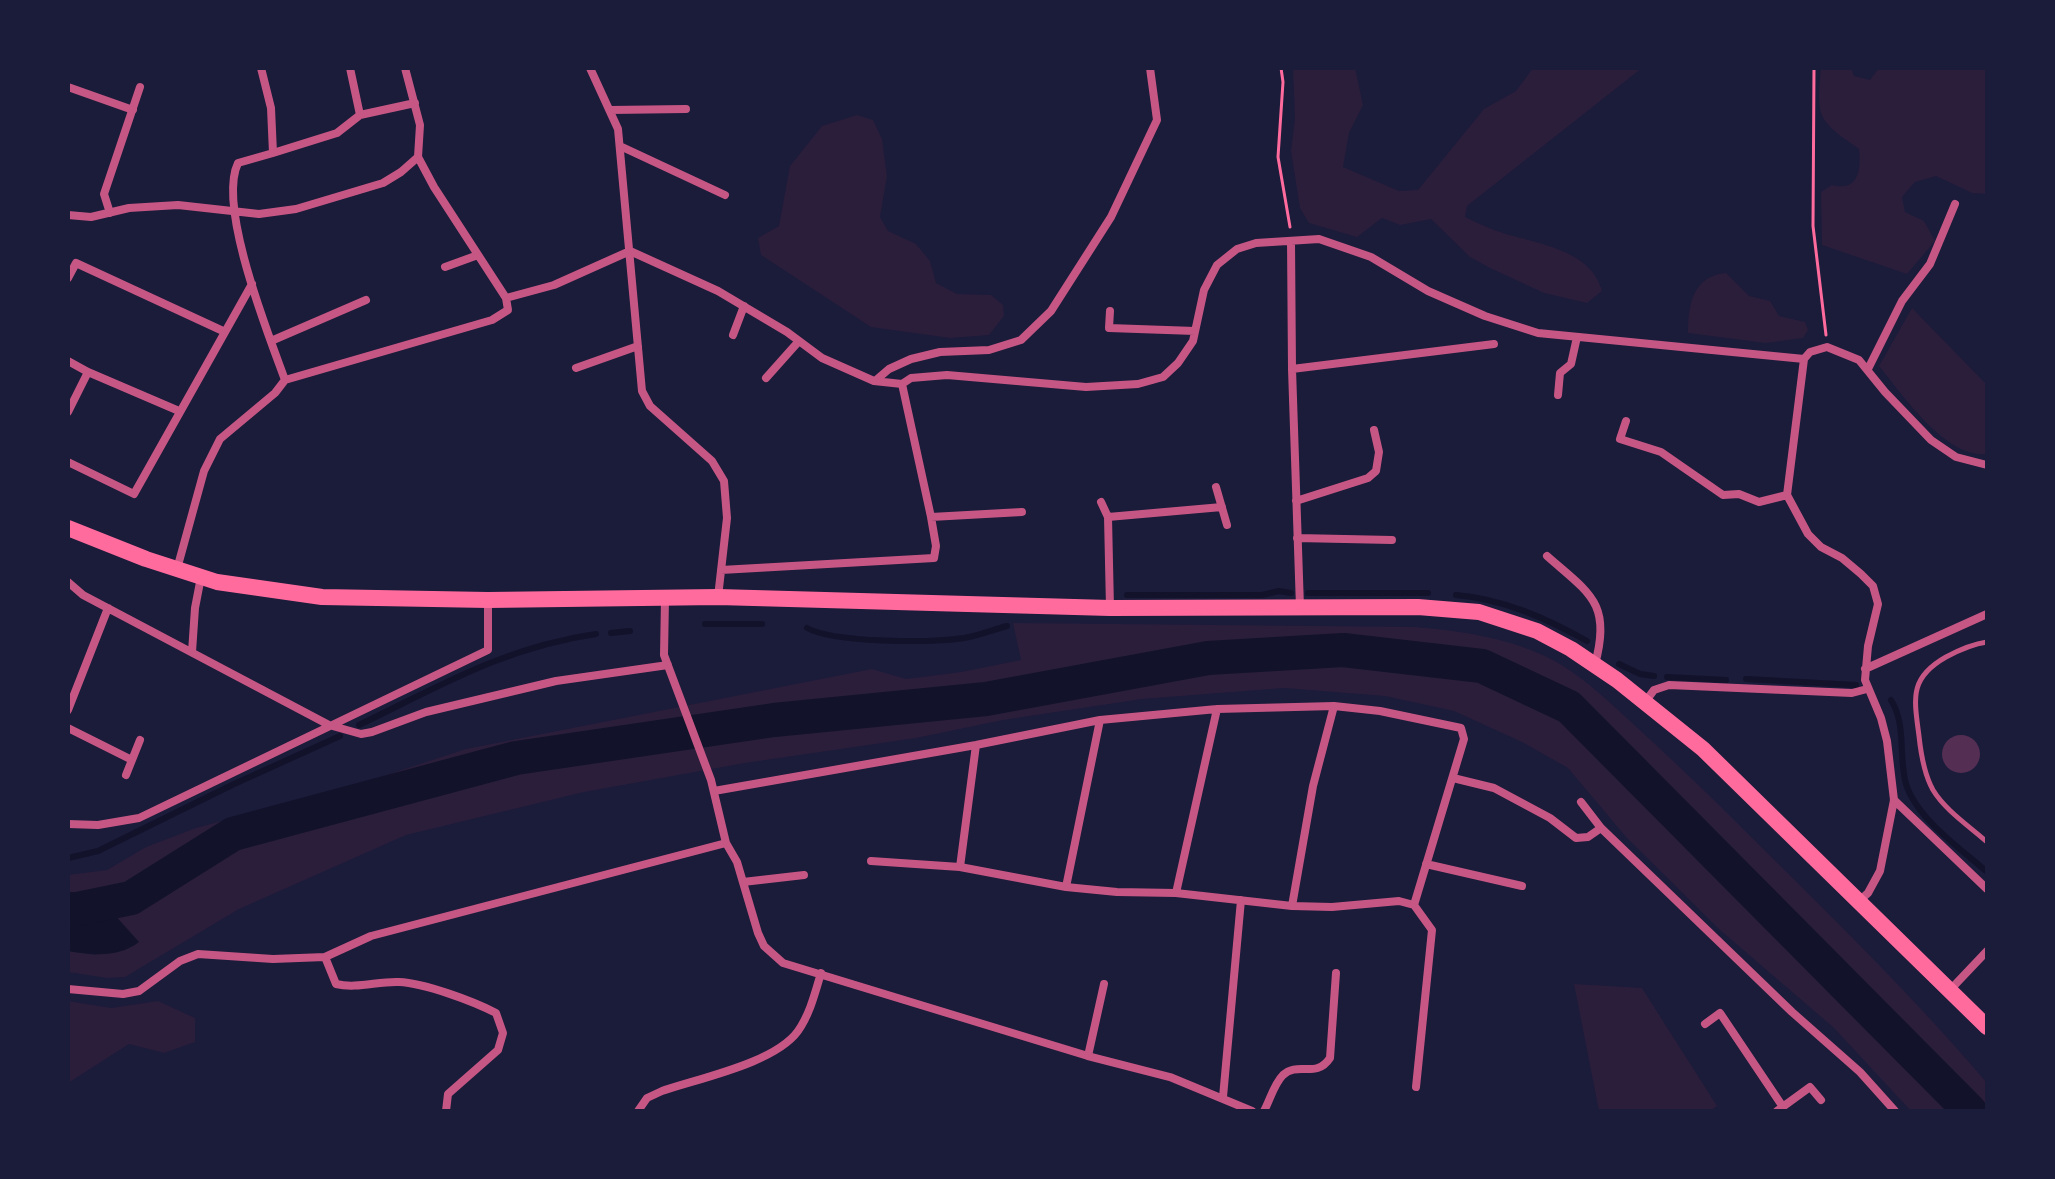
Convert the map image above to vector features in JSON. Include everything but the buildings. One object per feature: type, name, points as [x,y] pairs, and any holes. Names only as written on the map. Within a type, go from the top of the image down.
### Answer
[{"type":"highway","points":[[68,528],[217,582],[322,597],[488,600],[718,597],[1110,608],[1418,607],[1479,612],[1537,631],[1595,664],[1703,749],[1987,1027]]},
{"type":"street","points":[[261,68],[271,108],[273,153]]},
{"type":"street","points":[[350,68],[360,115]]},
{"type":"street","points":[[177,569],[204,471],[220,439],[275,393],[285,380],[492,320],[508,310],[506,298],[418,157],[420,125],[405,68]]},
{"type":"street","points":[[590,68],[618,129],[642,391],[650,406],[712,461],[724,481],[727,518],[718,597]]},
{"type":"street","points":[[874,381],[889,369],[911,359],[940,352],[989,350],[1021,340],[1051,311],[1111,217],[1157,120],[1150,68]]},
{"type":"street","points":[[68,87],[133,110]]},
{"type":"street","points":[[110,213],[104,194],[140,87]]},
{"type":"street","points":[[285,380],[252,284],[235,212],[231,176],[238,163],[337,133],[360,115],[415,103]]},
{"type":"street","points":[[610,110],[686,109]]},
{"type":"street","points":[[620,146],[725,195]]},
{"type":"street","points":[[68,215],[91,217],[129,208],[178,205],[259,214],[296,209],[383,183],[418,157]]},
{"type":"street","points":[[1868,369],[1902,301],[1930,264],[1955,204]]},
{"type":"street","points":[[506,298],[554,285],[630,251],[718,291],[822,358],[874,381],[902,384],[911,378],[947,375],[1086,387],[1138,384],[1163,377],[1178,363],[1193,341],[1204,290],[1217,265],[1237,249],[1256,243],[1319,239],[1371,257],[1428,291],[1485,316],[1538,333],[1804,359]]},
{"type":"street","points":[[1291,241],[1300,607]]},
{"type":"street","points":[[445,267],[478,255]]},
{"type":"street","points":[[68,278],[76,263],[223,331]]},
{"type":"street","points":[[68,462],[134,494],[252,284]]},
{"type":"street","points":[[271,341],[366,300]]},
{"type":"street","points":[[733,335],[744,306]]},
{"type":"street","points":[[1110,311],[1109,328],[1195,331]]},
{"type":"street","points":[[1558,395],[1560,373],[1571,364],[1577,337]]},
{"type":"street","points":[[766,378],[799,341]]},
{"type":"street","points":[[1292,369],[1494,344]]},
{"type":"street","points":[[576,368],[638,346]]},
{"type":"street","points":[[1858,902],[1868,893],[1880,871],[1894,800],[1887,741],[1881,718],[1867,689],[1865,669],[1878,604],[1873,586],[1842,558],[1821,547],[1808,534],[1787,495],[1804,359],[1810,352],[1827,347],[1844,352],[1868,369],[1885,392],[1931,440],[1956,457],[1987,465]]},
{"type":"street","points":[[68,361],[179,411]]},
{"type":"street","points":[[68,412],[88,372]]},
{"type":"street","points":[[721,570],[934,558],[936,546],[931,517],[902,384]]},
{"type":"street","points":[[1626,421],[1620,439],[1661,452],[1723,495],[1739,494],[1759,502],[1787,495]]},
{"type":"street","points":[[1296,501],[1368,478],[1376,471],[1379,452],[1374,430]]},
{"type":"street","points":[[1216,487],[1227,525]]},
{"type":"street","points":[[1101,502],[1108,517],[1110,608]]},
{"type":"street","points":[[1108,517],[1222,507]]},
{"type":"street","points":[[931,517],[1022,512]]},
{"type":"street","points":[[1297,538],[1392,540]]},
{"type":"street","points":[[1547,556],[1593,597],[1600,614],[1601,642],[1595,664]]},
{"type":"street","points":[[192,652],[201,577]]},
{"type":"street","points":[[68,582],[83,595],[329,725],[361,734],[426,712],[526,688],[668,665]]},
{"type":"street","points":[[665,599],[664,655],[711,780],[726,843],[737,862],[758,933],[771,955],[783,963],[1088,1056],[1170,1077],[1252,1111]]},
{"type":"street","points":[[68,824],[98,825],[139,818],[488,650],[488,600]]},
{"type":"street","points":[[68,710],[108,608]]},
{"type":"street","points":[[1865,669],[1987,614]]},
{"type":"street","points":[[1645,702],[1654,690],[1669,685],[1852,693],[1867,689]]},
{"type":"street","points":[[714,791],[1100,720],[1217,709],[1334,706],[1380,711],[1461,728],[1464,739],[1414,905]]},
{"type":"street","points":[[1292,906],[1313,786],[1334,706]]},
{"type":"street","points":[[1176,893],[1217,709]]},
{"type":"street","points":[[1066,887],[1100,720]]},
{"type":"street","points":[[68,728],[132,760]]},
{"type":"street","points":[[126,775],[140,740]]},
{"type":"street","points":[[960,867],[976,745]]},
{"type":"street","points":[[1453,778],[1494,788],[1550,818],[1576,838],[1588,837],[1601,828]]},
{"type":"street","points":[[1894,800],[1987,889]]},
{"type":"street","points":[[1581,802],[1601,828],[1792,1012],[1860,1072],[1895,1111]]},
{"type":"street","points":[[68,989],[102,994],[139,991],[180,961],[198,954],[273,959],[325,957],[371,936],[726,843]]},
{"type":"street","points":[[871,861],[960,867],[1066,887],[1117,892],[1176,893],[1292,906],[1332,907],[1399,901],[1414,905],[1432,930],[1416,1087]]},
{"type":"street","points":[[1426,864],[1522,886]]},
{"type":"street","points":[[743,882],[804,875]]},
{"type":"street","points":[[1223,1097],[1241,900]]},
{"type":"street","points":[[1950,990],[1987,951]]},
{"type":"street","points":[[325,957],[336,984],[349,988],[371,983],[403,982],[475,1002],[496,1013],[503,1033],[498,1050],[448,1094],[446,1111]]},
{"type":"street","points":[[638,1111],[647,1098],[662,1091],[781,1049],[797,1032],[809,1011],[821,973]]},
{"type":"street","points":[[1264,1111],[1284,1074],[1316,1070],[1325,1066],[1330,1058],[1336,973]]},
{"type":"street","points":[[1088,1056],[1104,984]]},
{"type":"street","points":[[1705,1024],[1720,1013],[1780,1109],[1810,1087],[1821,1100]]},
{"type":"lane","points":[[1987,642],[1953,653],[1927,668],[1917,685],[1915,709],[1926,775],[1935,792],[1987,842]]},
{"type":"path","points":[[1281,68],[1283,82],[1278,157],[1290,217],[1291,241]]},
{"type":"path","points":[[1814,68],[1813,226],[1827,347]]},
{"type":"shaded area","points":[[1293,68],[1355,68],[1363,105],[1349,133],[1343,167],[1399,191],[1418,190],[1484,109],[1516,91],[1533,68],[1642,68],[1467,206],[1465,217],[1576,258],[1596,277],[1602,291],[1587,303],[1544,293],[1470,257],[1431,219],[1400,225],[1382,218],[1357,237],[1309,223],[1300,208],[1291,151],[1295,119]]},
{"type":"shaded area","points":[[1821,68],[1851,68],[1854,76],[1870,80],[1879,68],[1987,68],[1987,194],[1972,193],[1936,176],[1915,182],[1902,197],[1905,212],[1924,221],[1935,241],[1907,274],[1822,245],[1821,192],[1832,185],[1853,182],[1860,157],[1859,149],[1835,131],[1823,117],[1819,98]]},
{"type":"shaded area","points":[[857,115],[873,120],[882,139],[887,176],[880,217],[888,231],[916,244],[930,261],[936,283],[957,294],[991,295],[1003,305],[1004,316],[989,335],[950,338],[871,327],[761,255],[758,238],[779,226],[790,166],[822,126]]},
{"type":"shaded area","points":[[1726,273],[1749,296],[1770,301],[1779,316],[1805,322],[1808,330],[1803,338],[1766,343],[1688,333],[1691,302],[1699,286],[1715,275]]},
{"type":"shaded area","points":[[1912,308],[1987,385],[1987,454],[1972,453],[1941,436],[1912,407],[1879,366]]},
{"type":"shaded area","points":[[1013,623],[1414,627],[1483,636],[1549,658],[1591,686],[1652,741],[1889,975],[1987,1083],[1987,1111],[1911,1111],[1834,1028],[1720,930],[1626,837],[1568,768],[1522,742],[1454,711],[1385,696],[1284,688],[1142,699],[584,792],[406,835],[239,909],[125,977],[107,978],[68,972],[68,951],[97,955],[74,893],[68,892],[68,875],[107,870],[146,847],[196,828],[359,784],[466,749],[872,669],[906,679],[1021,660]]},
{"type":"shaded area","points":[[68,892],[96,894],[139,942],[114,953],[68,951]]},
{"type":"shaded area","points":[[1574,984],[1642,988],[1717,1106],[1710,1111],[1599,1111]]},
{"type":"shaded area","points":[[68,1001],[111,1008],[158,1001],[195,1018],[195,1042],[164,1053],[129,1044],[68,1083]]},
{"type":"waterway","points":[[1127,595],[1291,593]]},
{"type":"waterway","points":[[1308,593],[1428,593]]},
{"type":"waterway","points":[[1456,595],[1524,611],[1587,641]]},
{"type":"waterway","points":[[705,624],[762,624]]},
{"type":"waterway","points":[[807,628],[838,637],[929,641],[964,638],[1007,626]]},
{"type":"waterway","points":[[611,633],[630,631]]},
{"type":"waterway","points":[[359,725],[502,658],[596,634]]},
{"type":"waterway","points":[[68,911],[131,898],[233,834],[516,758],[774,720],[986,699],[1208,658],[1343,650],[1482,666],[1569,707],[1970,1111]]},
{"type":"waterway","points":[[1619,664],[1640,674],[1654,676]]},
{"type":"waterway","points":[[1667,677],[1726,680]]},
{"type":"waterway","points":[[1746,679],[1856,685]]},
{"type":"waterway","points":[[1891,700],[1899,719],[1905,780],[1917,806],[1927,819],[1987,872]]},
{"type":"waterway","points":[[68,858],[98,851],[340,736]]}]
